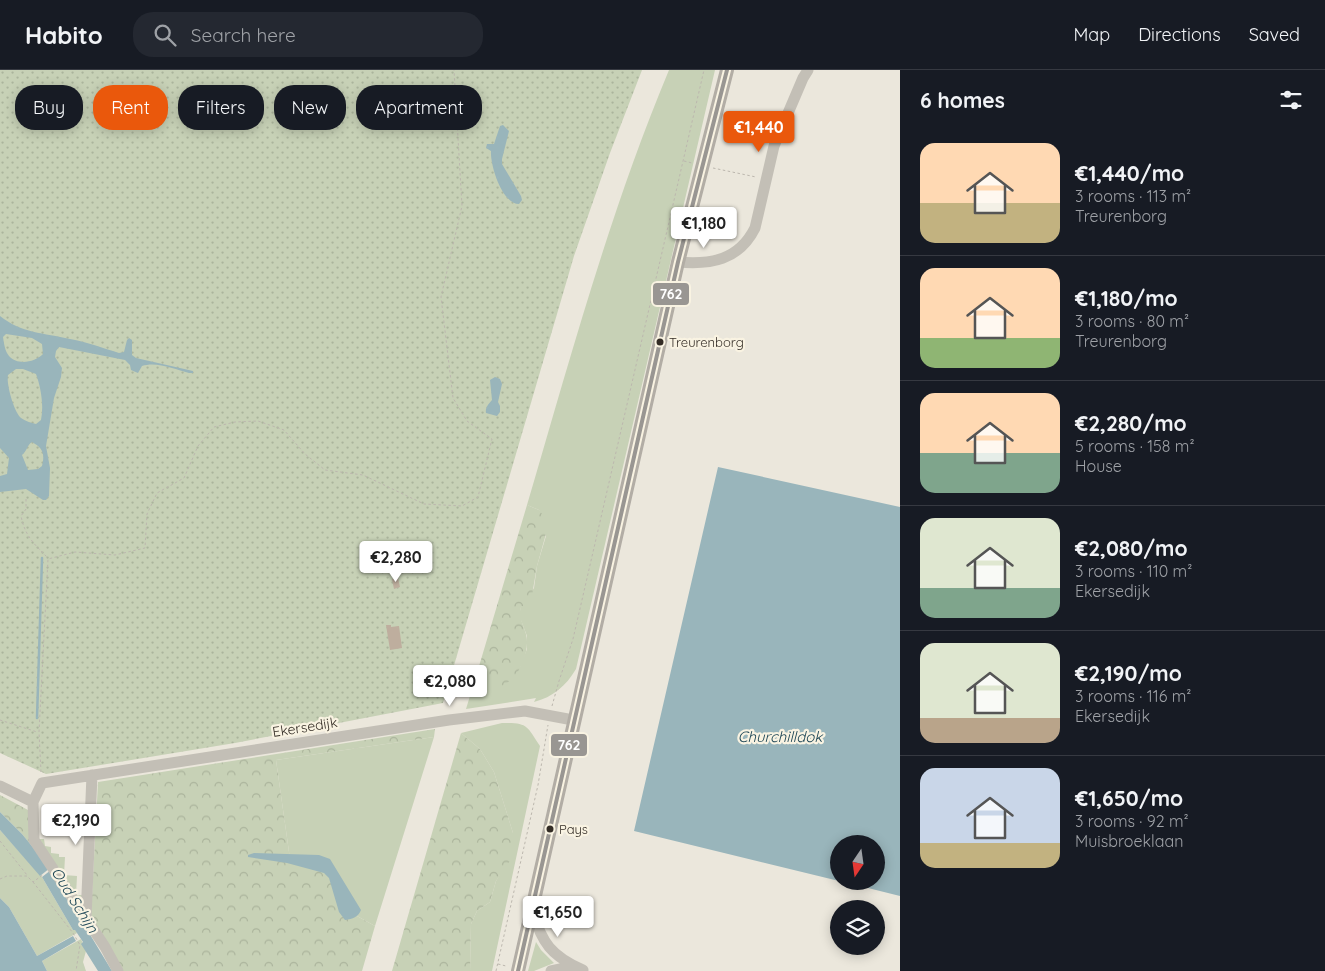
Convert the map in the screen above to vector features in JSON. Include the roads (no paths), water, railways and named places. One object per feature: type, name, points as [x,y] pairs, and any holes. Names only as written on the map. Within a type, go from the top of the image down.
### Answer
[{"type":"main road","points":[[518,971],[678,262],[727,70]]},
{"type":"street","points":[[678,262],[727,258],[742,248],[750,239],[755,228],[780,130],[802,78],[808,70]]},
{"type":"street","name":"Ekersedijk","points":[[33,802],[42,783],[445,720],[516,712],[534,712],[574,720]]},
{"type":"street","points":[[86,918],[92,775]]},
{"type":"street","points":[[0,786],[33,802],[34,840],[86,918],[118,971]]},
{"type":"street","points":[[532,908],[538,930],[545,944],[566,962],[586,970]]},
{"type":"street","points":[[551,971],[565,968],[586,970]]},
{"type":"water","points":[[503,125],[509,131],[502,164],[521,196],[522,200],[519,204],[507,198],[502,191],[495,174],[491,151],[486,148],[487,144],[494,144],[500,126]]},
{"type":"water","points":[[0,316],[8,322],[25,329],[83,342],[119,353],[124,352],[129,338],[132,340],[132,355],[136,358],[193,371],[193,373],[189,373],[153,364],[142,366],[138,373],[131,370],[130,365],[125,360],[59,347],[55,357],[62,368],[54,398],[46,446],[50,468],[49,496],[46,500],[26,489],[0,492],[0,476],[7,474],[9,458],[0,448]],"holes":[[[6,334],[32,338],[42,344],[43,354],[36,359],[26,362],[13,359],[9,356],[5,347],[3,337]],[[16,369],[23,369],[36,374],[42,403],[41,420],[36,424],[24,420],[18,415],[9,391],[8,375]],[[30,443],[36,444],[42,452],[42,466],[38,469],[28,470],[22,455]]]},
{"type":"water","points":[[495,377],[500,379],[502,384],[498,402],[500,412],[497,416],[486,413],[487,406],[492,400],[490,380]]},
{"type":"water","name":"Churchilldok","points":[[718,467],[900,507],[900,896],[876,890],[885,890],[885,835],[830,835],[830,879],[634,831]]},
{"type":"water","points":[[0,812],[22,834],[50,868],[40,876],[0,830]]},
{"type":"water","points":[[254,853],[319,855],[330,859],[361,910],[360,912],[355,917],[345,920],[339,912],[329,878],[324,873],[287,863],[248,857],[248,855]]},
{"type":"water","points":[[51,870],[112,971],[98,971],[81,944],[83,942],[75,930],[73,930],[42,877]]},
{"type":"water","points":[[0,898],[9,907],[37,956],[73,936],[76,941],[42,961],[47,971],[0,971]]},
{"type":"waterway","points":[[37,718],[42,558]]},
{"type":"place","name":"Treurenborg","points":[[660,342]]},
{"type":"place","name":"Pays","points":[[550,829]]},
{"type":"water label","name":"Oud Schijn","points":[[75,900]]}]
